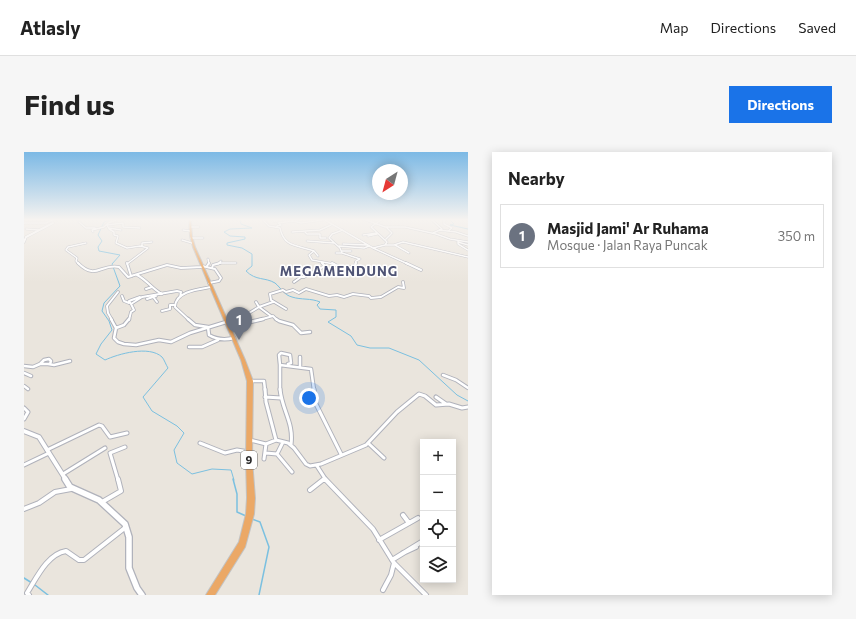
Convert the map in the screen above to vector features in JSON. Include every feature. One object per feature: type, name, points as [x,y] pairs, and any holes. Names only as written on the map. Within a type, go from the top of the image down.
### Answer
[{"type":"highway","name":"9","points":[[191,241],[204,266],[210,285],[227,321],[250,381],[250,514],[239,548],[210,595]]},
{"type":"street","points":[[117,241],[116,243],[127,248],[141,246],[148,249],[126,264],[131,276]]},
{"type":"street","points":[[307,241],[334,243]]},
{"type":"street","points":[[332,241],[339,246],[365,248],[369,246]]},
{"type":"street","points":[[360,241],[372,248],[421,270]]},
{"type":"street","points":[[394,245],[400,241],[468,257]]},
{"type":"street","points":[[458,241],[468,242]]},
{"type":"street","points":[[458,241],[468,245]]},
{"type":"street","points":[[458,241],[459,245],[468,250]]},
{"type":"street","points":[[141,246],[142,242],[152,242]]},
{"type":"street","points":[[286,242],[292,242]]},
{"type":"street","points":[[286,242],[314,251],[318,256]]},
{"type":"street","points":[[372,248],[386,242],[409,253]]},
{"type":"street","points":[[86,243],[68,247],[66,250],[77,258],[76,261],[84,269],[96,272],[102,268],[116,266],[122,269],[128,277],[141,276],[157,292],[162,294]]},
{"type":"street","points":[[339,246],[338,244],[369,246]]},
{"type":"street","points":[[348,245],[352,244]]},
{"type":"street","points":[[339,246],[341,252]]},
{"type":"street","points":[[314,251],[310,254],[310,258],[332,263],[355,273]]},
{"type":"street","points":[[336,253],[351,251]]},
{"type":"street","points":[[341,252],[360,259],[356,261],[355,266],[343,269]]},
{"type":"street","points":[[204,266],[209,264],[208,259]]},
{"type":"street","points":[[294,282],[323,267],[324,264],[319,261]]},
{"type":"street","points":[[212,268],[213,265],[220,262],[236,263]]},
{"type":"street","points":[[131,276],[155,267],[163,268],[167,265],[181,268],[204,266],[214,269],[222,278],[218,282],[193,290],[180,297],[174,304],[170,305],[170,309],[162,311]]},
{"type":"street","points":[[286,309],[273,302],[270,294],[282,290],[286,292],[294,290],[299,293],[306,289],[329,296],[337,295],[344,297],[354,294],[369,296],[371,298],[380,297],[398,287],[404,288],[403,282]]},
{"type":"street","points":[[146,289],[152,287]]},
{"type":"street","points":[[130,303],[140,297],[179,291],[181,292],[180,297]]},
{"type":"street","points":[[118,292],[109,301],[107,307],[108,315],[116,328],[114,337],[121,343],[134,345],[159,340],[172,342],[190,333],[244,316],[259,307],[273,302]]},
{"type":"street","points":[[147,300],[158,295]]},
{"type":"street","points":[[158,295],[160,299]]},
{"type":"street","points":[[116,328],[124,325],[134,310],[130,303],[124,301],[122,296]]},
{"type":"street","points":[[154,298],[157,302]]},
{"type":"street","points":[[256,302],[259,307],[279,321],[292,325],[300,333],[310,332]]},
{"type":"street","points":[[174,304],[177,310],[195,325],[208,327]]},
{"type":"street","points":[[229,327],[272,316]]},
{"type":"street","points":[[208,327],[210,336],[219,340]]},
{"type":"street","points":[[189,347],[204,346],[219,340],[234,338]]},
{"type":"street","points":[[280,364],[291,364],[290,355],[280,354],[280,364],[281,398],[292,427],[291,445]]},
{"type":"street","points":[[300,357],[300,366]]},
{"type":"street","points":[[40,364],[42,360],[50,359],[51,362],[48,364]]},
{"type":"street","points":[[24,366],[33,367],[40,364],[48,364],[54,366],[66,360],[70,361]]},
{"type":"street","points":[[309,362],[316,403],[341,454]]},
{"type":"street","points":[[280,364],[310,368]]},
{"type":"street","points":[[24,373],[31,376]]},
{"type":"street","points":[[443,375],[453,378],[468,388]]},
{"type":"street","points":[[250,381],[264,381],[265,397],[276,440]]},
{"type":"street","points":[[24,386],[28,389]]},
{"type":"street","points":[[249,440],[266,444],[276,440],[291,445],[306,464],[317,466],[368,443],[397,412],[418,394],[424,395],[437,405],[442,406],[446,404]]},
{"type":"street","points":[[436,396],[446,404],[460,409],[468,407]]},
{"type":"street","points":[[265,397],[281,398]]},
{"type":"street","points":[[24,408],[28,412],[24,419]]},
{"type":"street","points":[[24,465],[48,451],[100,425],[110,436],[127,433]]},
{"type":"street","points":[[24,431],[38,436],[62,475],[73,489],[102,502],[118,516],[127,527],[130,544],[129,568],[137,588],[142,595]]},
{"type":"street","points":[[277,454],[283,442]]},
{"type":"street","points":[[200,443],[225,453],[238,450],[249,452]]},
{"type":"street","points":[[368,443],[384,458]]},
{"type":"street","points":[[264,459],[266,444]]},
{"type":"street","points":[[102,502],[121,491],[110,453],[125,447]]},
{"type":"street","points":[[62,475],[105,448]]},
{"type":"street","points":[[266,453],[277,454],[292,472]]},
{"type":"street","points":[[317,466],[325,479],[370,526],[393,561],[426,595]]},
{"type":"street","points":[[310,490],[325,479]]},
{"type":"street","points":[[24,509],[39,503],[55,492],[73,489]]},
{"type":"street","points":[[403,515],[409,523]]},
{"type":"street","points":[[379,540],[418,518]]},
{"type":"street","points":[[28,594],[51,557],[58,552],[66,551],[79,560],[84,560],[127,527]]},
{"type":"street","points":[[383,590],[391,575],[393,561],[403,553],[420,544]]},
{"type":"waterway","points":[[102,241],[98,247],[99,251],[120,255],[112,264],[120,286],[104,303],[102,311],[109,321],[112,330],[101,344],[96,354],[105,360],[125,353],[142,351],[156,353],[162,357],[168,368],[143,397],[152,411],[177,426],[184,433],[174,450],[177,463],[192,474],[212,469],[231,470],[234,480]]},
{"type":"waterway","points":[[237,241],[227,243],[227,245],[242,248],[252,254],[252,266],[246,271],[250,274],[257,278],[275,283],[289,296],[320,302],[317,305],[320,309],[336,310],[336,317],[328,322],[351,336],[357,345],[370,348],[389,348],[419,360],[457,395],[468,401]]},
{"type":"waterway","points":[[233,479],[237,494],[237,512],[246,516]]},
{"type":"waterway","points":[[252,519],[260,522],[269,547],[259,595]]},
{"type":"waterway","points":[[24,578],[32,583]]},
{"type":"waterway","points":[[35,585],[48,595]]},
{"type":"place","name":"Masjid Jami' Ar Ruhama","points":[[239,340]]},
{"type":"district","name":"MEGAMENDUNG","points":[[339,271]]}]
